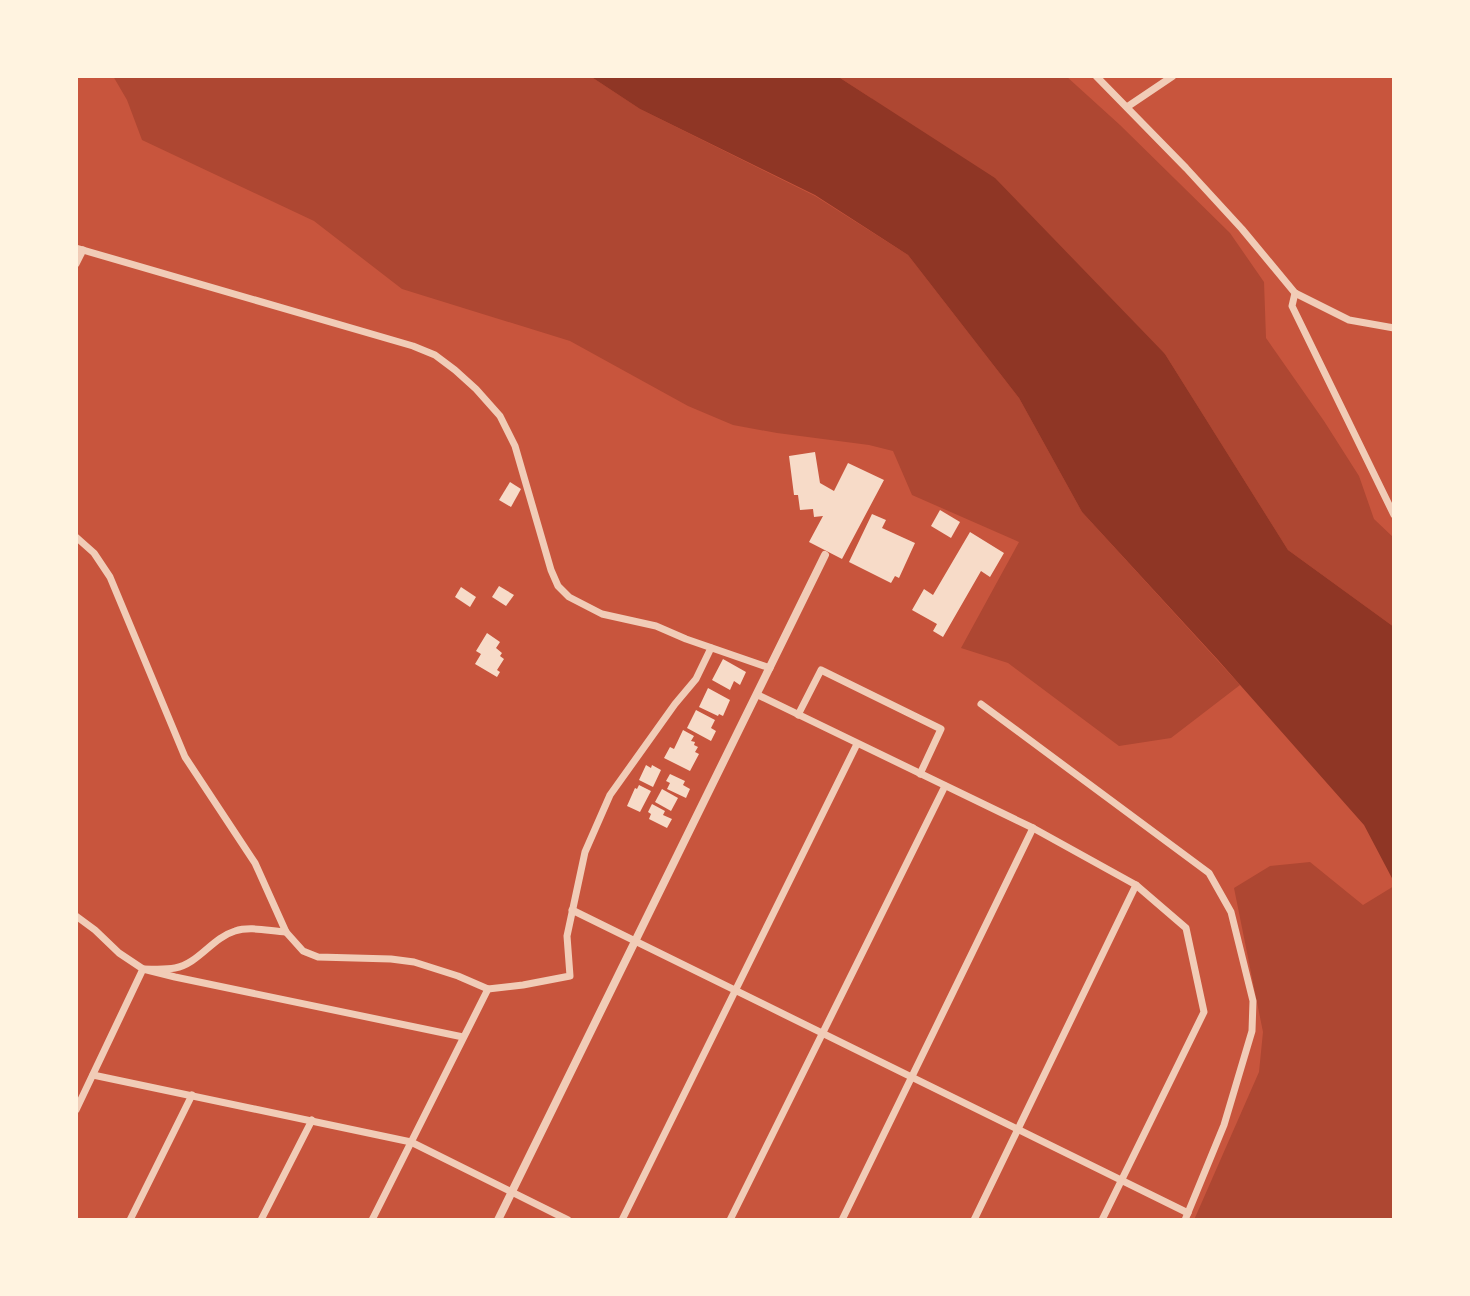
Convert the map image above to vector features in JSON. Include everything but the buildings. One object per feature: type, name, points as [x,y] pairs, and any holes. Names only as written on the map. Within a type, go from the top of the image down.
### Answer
[{"type":"street","points":[[1096,76],[1242,229],[1295,293],[1349,320],[1394,328]]},
{"type":"street","points":[[1127,107],[1173,76]]},
{"type":"street","points":[[76,264],[79,249],[435,355],[476,389],[500,416],[515,446],[551,570],[558,586],[569,597],[602,614],[656,626],[770,668]]},
{"type":"street","points":[[1295,293],[1292,306],[1394,515]]},
{"type":"street","points":[[76,537],[94,553],[110,577],[185,757],[255,863],[286,932],[303,951],[318,957],[414,962],[488,989],[570,976],[567,936],[585,852],[610,795],[696,679],[711,648]]},
{"type":"street","points":[[498,1220],[825,555]]},
{"type":"street","points":[[798,715],[821,670],[941,729],[920,774]]},
{"type":"street","points":[[758,695],[1033,828],[1136,885],[1186,928],[1204,1012],[1102,1220]]},
{"type":"street","points":[[572,910],[1121,1180],[1187,1217],[1224,1125],[1252,1031],[1253,1001],[1231,912],[1209,873],[981,704]]},
{"type":"street","points":[[622,1220],[857,744]]},
{"type":"street","points":[[730,1220],[945,786]]},
{"type":"street","points":[[842,1220],[1033,828]]},
{"type":"street","points":[[974,1220],[1136,885]]},
{"type":"street","points":[[76,916],[143,969],[463,1037]]},
{"type":"street","points":[[143,969],[186,965],[232,932],[245,929],[286,932]]},
{"type":"street","points":[[76,1110],[143,969]]},
{"type":"street","points":[[372,1220],[488,989]]},
{"type":"street","points":[[93,1075],[411,1142],[568,1220]]},
{"type":"street","points":[[130,1220],[192,1095]]},
{"type":"street","points":[[261,1220],[312,1120]]},
{"type":"shaded area","points":[[113,76],[590,76],[640,109],[815,196],[908,255],[1019,398],[1082,512],[1240,685],[1171,738],[1119,746],[1008,663],[961,648],[1019,542],[912,495],[893,451],[733,425],[688,406],[570,341],[402,289],[314,221],[142,140],[127,100]]},
{"type":"shaded area","points":[[590,76],[837,76],[995,178],[1165,354],[1288,550],[1394,627],[1394,882],[1364,825],[1082,512],[1019,398],[908,255],[815,195],[640,109]]},
{"type":"shaded area","points":[[837,76],[1066,76],[1230,233],[1264,282],[1266,338],[1359,476],[1374,519],[1394,538],[1394,627],[1288,550],[1165,354],[871,98]]},
{"type":"shaded area","points":[[1310,862],[1363,905],[1394,886],[1394,1220],[1194,1220],[1259,1072],[1263,1032],[1234,888],[1270,866]]}]
